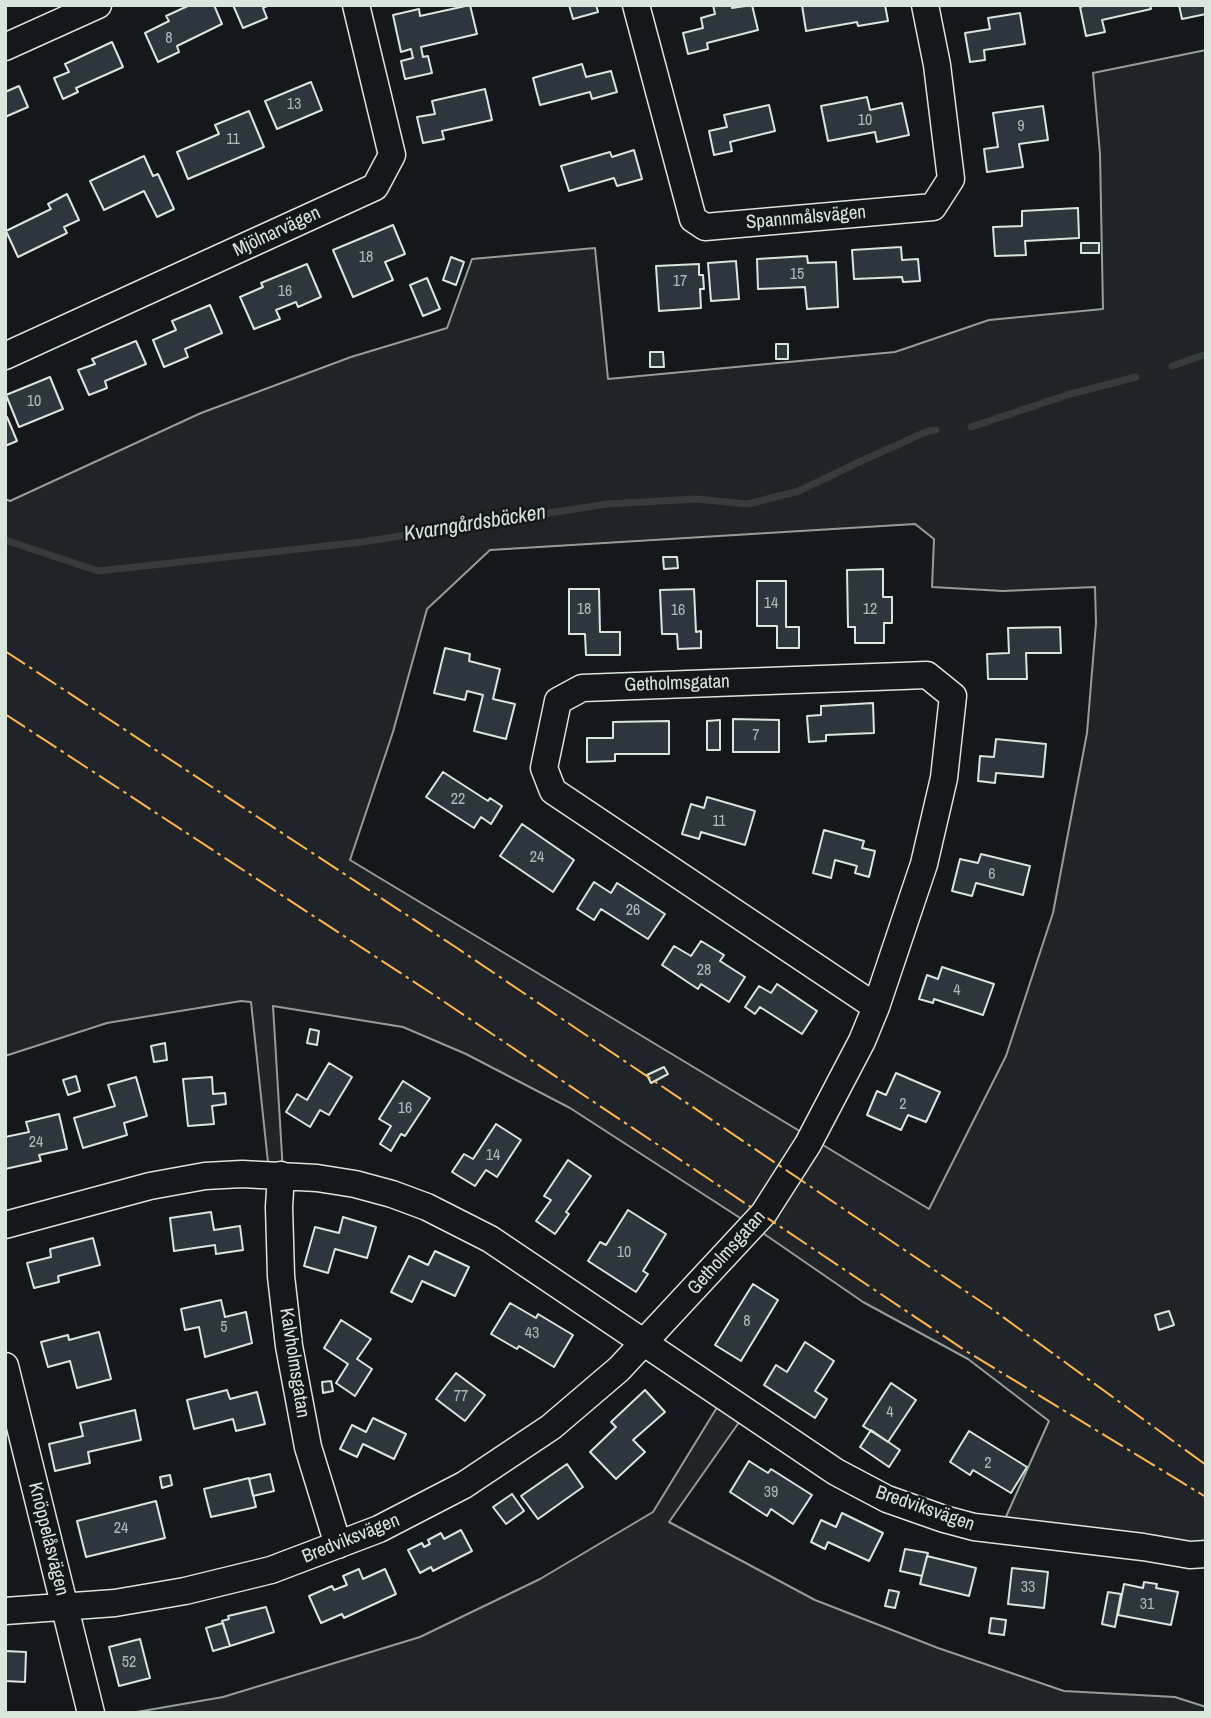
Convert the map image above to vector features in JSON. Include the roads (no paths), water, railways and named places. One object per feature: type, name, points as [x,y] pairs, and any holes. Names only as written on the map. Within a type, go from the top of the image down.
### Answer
[{"type":"street","points":[[5,47],[98,5]]},
{"type":"street","name":"Mjölnarvägen","points":[[5,356],[375,187],[392,155],[356,5]]},
{"type":"street","name":"Spannmålsvägen","points":[[636,5],[694,219],[705,227],[933,207],[951,178],[937,65],[925,5]]},
{"type":"street","name":"Getholmsgatan","points":[[644,1343],[744,1236],[780,1190],[808,1144],[862,1041],[876,1007],[924,864],[944,778],[953,696],[927,675],[582,688],[558,701],[544,768],[553,791],[876,1007]]},
{"type":"street","name":"Bredviksvägen","points":[[5,1225],[178,1180],[242,1174],[281,1175],[355,1184],[392,1194],[461,1222],[491,1239],[836,1472],[878,1494],[915,1510],[974,1527],[1190,1555],[1206,1554]]},
{"type":"street","name":"Kalvholmsgatan","points":[[281,1175],[281,1276],[289,1346],[308,1447],[338,1545]]},
{"type":"street","name":"Bredviksvägen","points":[[5,1611],[107,1604],[185,1591],[271,1570],[338,1545],[422,1508],[511,1455],[584,1401],[644,1343]]},
{"type":"street","name":"Knöppelåsvägen","points":[[5,1366],[91,1713]]},
{"type":"waterway","points":[[1172,366],[1206,354]]},
{"type":"waterway","points":[[971,427],[1067,395],[1136,377]]},
{"type":"waterway","name":"Kvarngårdsbäcken","points":[[5,540],[98,571],[362,542],[607,504],[696,499],[748,504],[799,491],[928,431],[936,430]]}]
